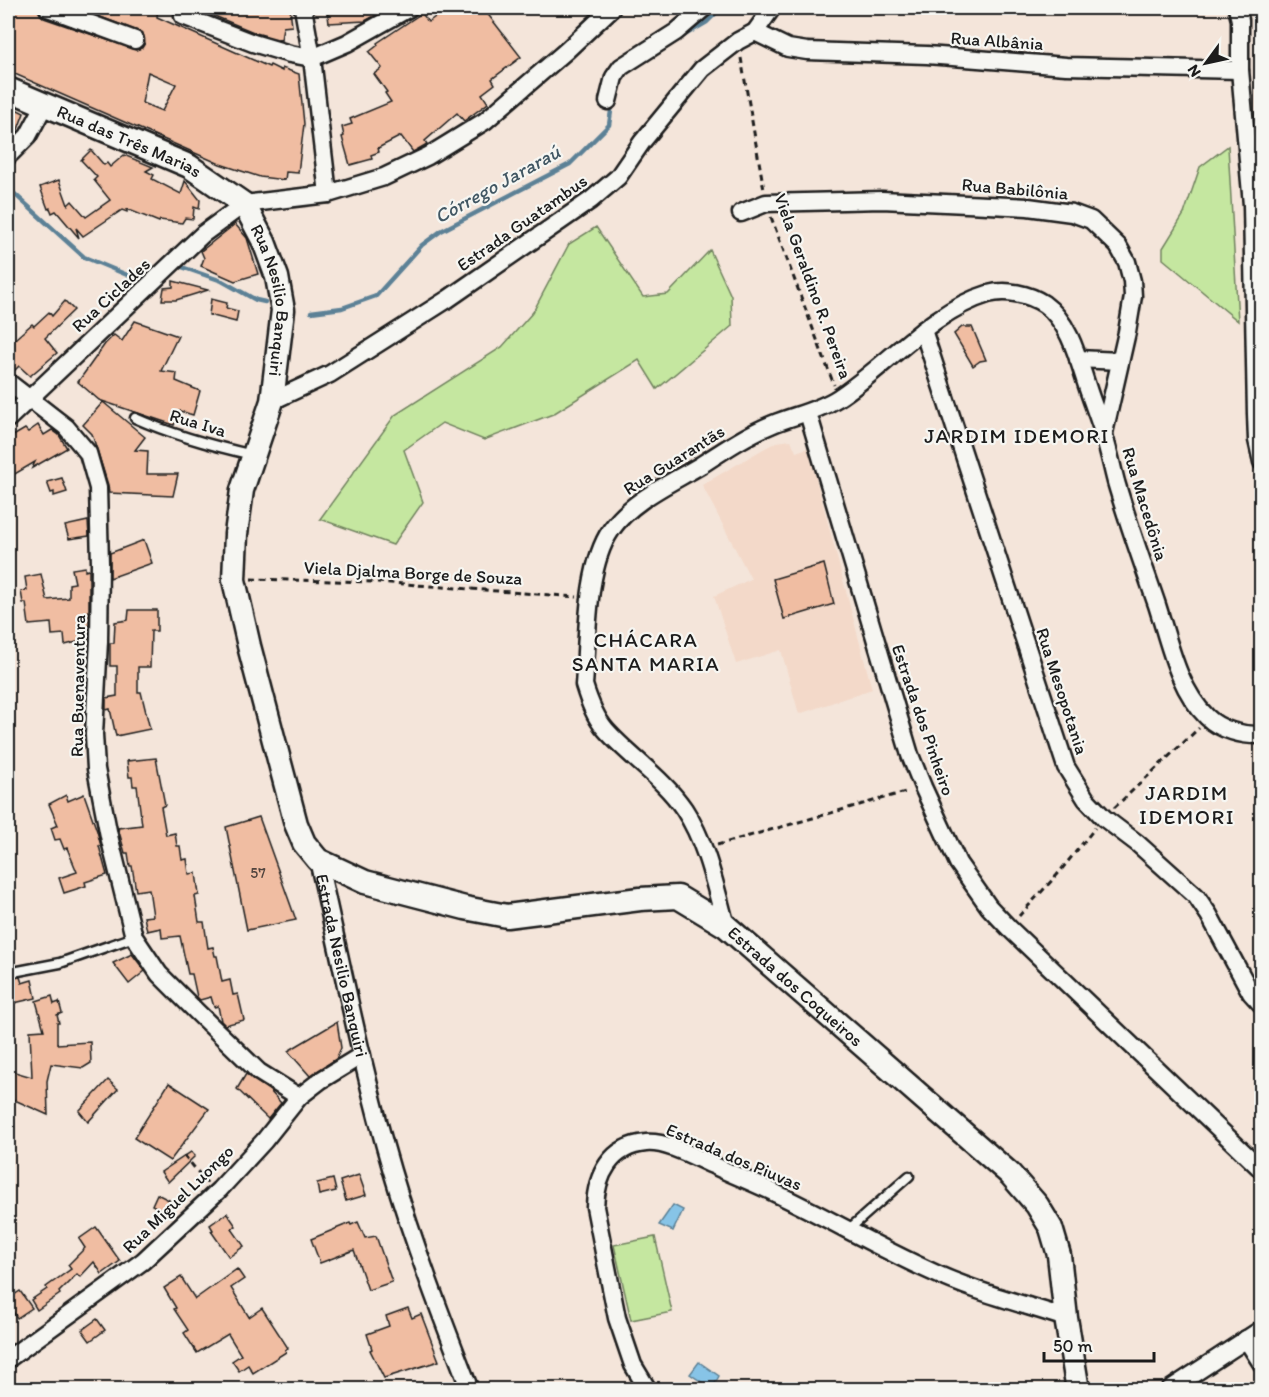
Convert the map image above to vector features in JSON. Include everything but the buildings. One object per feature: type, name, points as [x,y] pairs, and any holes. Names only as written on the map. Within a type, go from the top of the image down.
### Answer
[{"type":"street","points":[[48,8],[135,40]]},
{"type":"street","points":[[303,8],[312,58],[328,194]]},
{"type":"street","points":[[183,16],[253,43],[312,58],[347,43],[409,8]]},
{"type":"street","points":[[608,101],[614,77],[621,67],[676,32],[704,8]]},
{"type":"street","points":[[755,32],[772,8]]},
{"type":"street","points":[[1237,8],[1240,20],[1240,70],[1257,209],[1256,423],[1262,462]]},
{"type":"street","points":[[244,204],[328,194],[393,172],[428,156],[485,120],[566,51],[606,9]]},
{"type":"street","name":"Estrada Guatambus","points":[[272,401],[330,374],[448,298],[591,200],[618,177],[642,142],[702,69],[738,41],[755,32]]},
{"type":"street","name":"Rua Albânia","points":[[755,32],[788,48],[807,51],[927,55],[1066,66],[1240,70]]},
{"type":"street","name":"Rua das Três Marias","points":[[8,89],[189,166],[244,204]]},
{"type":"street","points":[[8,156],[28,136],[45,104]]},
{"type":"street","name":"Rua Babilônia","points":[[741,213],[766,203],[882,200],[1017,206],[1072,213],[1091,220],[1118,246],[1127,262],[1133,296],[1104,434]]},
{"type":"street","name":"Rua Nesilio Banquiri","points":[[244,204],[264,242],[277,277],[283,310],[272,401]]},
{"type":"street","name":"Rua Ciclades","points":[[8,419],[202,234],[244,204]]},
{"type":"street","name":"Rua Macedônia","points":[[808,413],[839,398],[923,330],[966,303],[990,294],[1008,292],[1032,297],[1047,306],[1061,321],[1078,359],[1179,673],[1195,702],[1209,719],[1223,728],[1252,736],[1262,735]]},
{"type":"street","name":"Rua Mesopotania","points":[[923,330],[1066,766],[1086,799],[1104,818],[1137,843],[1196,896],[1209,915],[1251,993],[1262,1005]]},
{"type":"street","points":[[1078,359],[1120,361]]},
{"type":"street","name":"Rua Buenaventura","points":[[8,382],[66,427],[88,453],[99,488],[99,641],[94,734],[96,769],[109,836],[134,938],[159,974],[197,1012],[259,1071],[299,1097]]},
{"type":"street","name":"Estrada Nesilio Banquiri","points":[[272,401],[242,490],[236,534],[234,580],[244,627],[296,824],[304,843],[318,860],[362,1054],[392,1171],[443,1322],[470,1389]]},
{"type":"street","name":"Rua Guarantãs","points":[[726,926],[704,849],[684,809],[666,786],[605,729],[594,712],[584,685],[595,568],[610,532],[621,518],[638,504],[745,438],[774,423],[808,413]]},
{"type":"street","name":"Estrada dos Pinheiro","points":[[808,413],[910,755],[958,863],[989,907],[1008,928],[1262,1170]]},
{"type":"street","name":"Estrada dos Coqueiros","points":[[318,860],[365,882],[465,908],[507,916],[640,899],[678,897],[726,926],[1010,1174],[1037,1205],[1051,1228],[1059,1255],[1066,1318],[1078,1389]]},
{"type":"street","name":"Rua Miguel Luongo","points":[[8,1359],[143,1262],[219,1190],[264,1141],[299,1097],[362,1054]]},
{"type":"street","name":"Estrada dos Piuvas","points":[[648,1389],[633,1365],[617,1318],[596,1207],[596,1191],[600,1176],[609,1163],[622,1151],[648,1142],[673,1148],[777,1194],[929,1271],[978,1291],[1066,1318]]},
{"type":"street","points":[[1169,1389],[1262,1329]]},
{"type":"street","points":[[1246,1339],[1262,1364]]},
{"type":"lane","name":"Rua Iva","points":[[135,418],[161,429],[218,447],[254,455]]},
{"type":"lane","points":[[8,973],[60,963],[134,938]]},
{"type":"lane","points":[[848,1230],[909,1176]]},
{"type":"path","name":"Viela Geraldino R. Pereira","points":[[738,41],[766,203],[839,398]]},
{"type":"path","name":"Viela Djalma Borge de Souza","points":[[234,580],[377,582],[591,598]]},
{"type":"path","points":[[1008,928],[1057,875],[1104,818],[1209,719]]},
{"type":"path","points":[[704,849],[923,787]]},
{"type":"path","points":[[184,1155],[210,1187]]},
{"type":"shaded area","points":[[791,440],[796,452],[808,448],[872,689],[799,714],[781,650],[736,664],[714,596],[751,579],[702,485],[765,448],[777,442]]},
{"type":"green space","points":[[1228,146],[1238,321],[1163,259],[1163,248],[1184,214],[1200,167]]},
{"type":"green space","points":[[596,227],[643,297],[668,294],[710,250],[731,296],[732,326],[657,389],[639,360],[553,414],[484,440],[442,423],[404,450],[423,502],[393,545],[320,519],[395,415],[502,347],[533,312],[569,244]]},
{"type":"green space","points":[[655,1237],[672,1312],[631,1320],[614,1245]]},
{"type":"water","points":[[673,1205],[683,1210],[673,1231],[659,1225]]},
{"type":"water","points":[[699,1362],[719,1376],[712,1389],[690,1374]]},
{"type":"waterway","name":"Córrego Jararaú","points":[[683,36],[707,22],[721,8]]},
{"type":"waterway","name":"Córrego Jararaú","points":[[311,312],[342,308],[376,296],[422,245],[441,231],[570,164],[609,125],[612,104]]},
{"type":"waterway","name":"Córrego Jararaú","points":[[8,188],[84,257],[132,277]]},
{"type":"waterway","name":"Córrego Jararaú","points":[[179,266],[222,281],[256,300],[265,302]]},
{"type":"district","name":"JARDIM IDEMORI","points":[[1017,436]]},
{"type":"district","name":"CHÁCARA SANTA MARIA","points":[[646,652]]},
{"type":"district","name":"JARDIM IDEMORI","points":[[1187,805]]}]
